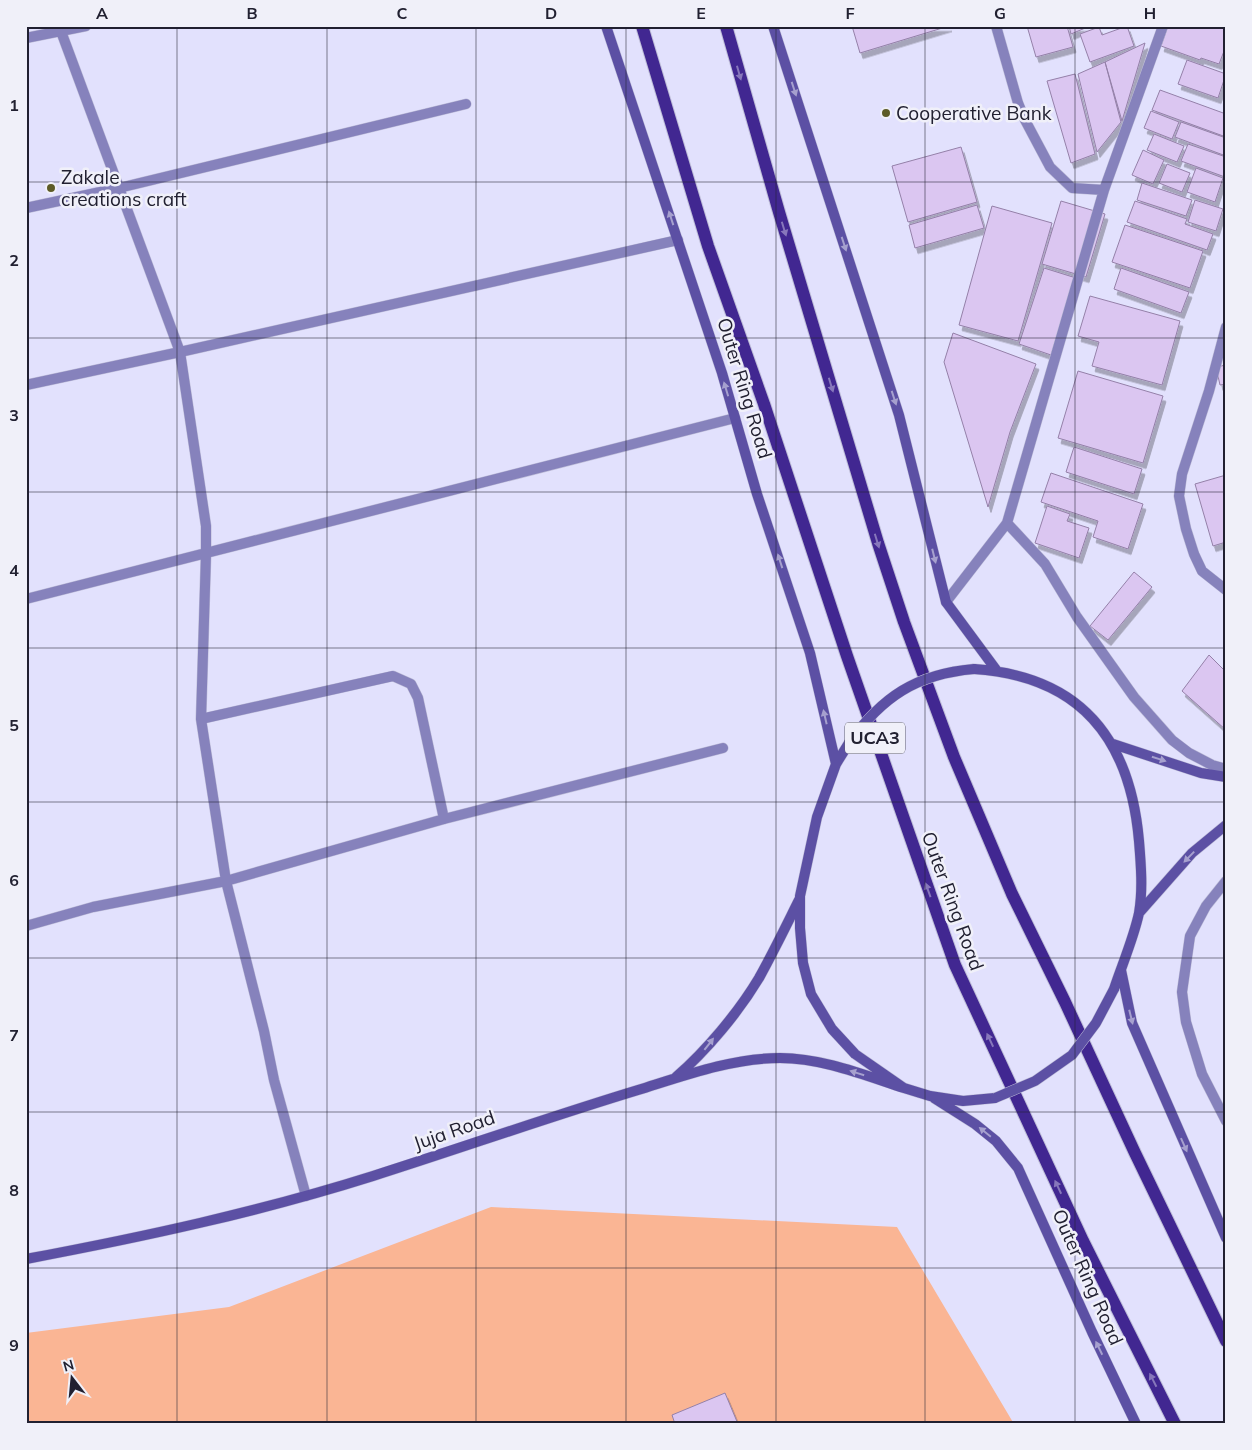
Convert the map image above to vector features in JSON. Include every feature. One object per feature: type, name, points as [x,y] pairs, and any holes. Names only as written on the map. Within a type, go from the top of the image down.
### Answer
[{"type":"main road","name":"Outer Ring Road","points":[[606,26],[678,240],[735,418],[757,494],[810,654],[836,764]]},
{"type":"main road","name":"Outer Ring Road","points":[[642,26],[708,246],[764,404],[856,684],[955,965],[1083,1240],[1176,1424]]},
{"type":"main road","points":[[726,26],[776,203],[878,543],[904,622],[954,756],[1012,894],[1226,1341]]},
{"type":"main road","points":[[773,26],[899,415],[946,602],[996,671]]},
{"type":"main road","name":"Outer Ring Road","points":[[961,670],[996,671],[1026,678],[1050,687],[1071,700],[1100,726],[1113,744],[1130,783],[1138,825],[1142,871],[1139,913],[1114,989],[1096,1023],[1072,1056],[1035,1081],[995,1098],[963,1101],[930,1096],[904,1088],[855,1054],[832,1030],[811,994],[802,963],[800,896],[817,817],[836,764],[849,743],[886,701],[924,679],[961,670]]},
{"type":"main road","points":[[1113,744],[1202,773],[1226,777]]},
{"type":"main road","points":[[1139,913],[1192,853],[1226,825]]},
{"type":"main road","name":"Juja Road","points":[[26,1259],[213,1220],[306,1196],[373,1176],[554,1115],[674,1079],[698,1058],[758,979],[800,896]]},
{"type":"main road","points":[[1120,970],[1132,1023],[1226,1238]]},
{"type":"main road","points":[[674,1079],[746,1060],[780,1058],[816,1061],[904,1088]]},
{"type":"main road","name":"Outer Ring Road","points":[[930,1096],[975,1124],[996,1141],[1018,1168],[1136,1424]]},
{"type":"street","points":[[26,38],[60,29],[86,26]]},
{"type":"street","points":[[996,26],[1018,103],[1050,166],[1072,188],[1104,190]]},
{"type":"street","points":[[946,602],[1007,523],[1104,190],[1163,26]]},
{"type":"street","points":[[60,29],[180,352],[206,526],[201,719],[226,882],[264,1032],[274,1080],[306,1196]]},
{"type":"street","points":[[26,208],[119,188],[466,104]]},
{"type":"street","points":[[26,385],[678,240]]},
{"type":"street","points":[[1226,327],[1209,391],[1182,474],[1180,496],[1186,529],[1202,571],[1226,590]]},
{"type":"street","points":[[26,599],[735,418]]},
{"type":"street","points":[[1007,523],[1045,564],[1077,617],[1128,689],[1172,740],[1189,753],[1212,765],[1226,769]]},
{"type":"street","points":[[201,719],[393,676],[411,684],[418,698],[444,818]]},
{"type":"street","points":[[26,926],[93,907],[226,882],[444,818],[723,748]]},
{"type":"street","points":[[1226,881],[1206,906],[1190,936],[1182,992],[1186,1022],[1202,1074],[1226,1121]]},
{"type":"shaded area","points":[[491,1207],[897,1227],[1014,1424],[26,1424],[26,1333],[229,1307]]},
{"type":"building","points":[[852,26],[949,26],[860,53]]},
{"type":"building","points":[[1027,26],[1067,26],[1073,47],[1036,57]]},
{"type":"building","points":[[1069,26],[1090,26],[1071,34]]},
{"type":"building","points":[[1127,26],[1134,46],[1090,62],[1080,34],[1099,27],[1102,35]]},
{"type":"building","points":[[1168,26],[1226,26],[1226,46],[1219,64],[1201,58],[1200,60],[1161,46]]},
{"type":"building","points":[[1145,43],[1122,121],[1105,62]]},
{"type":"building","points":[[1187,60],[1226,74],[1218,98],[1178,84]]},
{"type":"building","points":[[1105,62],[1121,122],[1097,152],[1078,74]]},
{"type":"building","points":[[1075,74],[1095,154],[1071,163],[1047,81]]},
{"type":"building","points":[[1160,90],[1226,114],[1226,137],[1152,110]]},
{"type":"building","points":[[1151,111],[1179,122],[1172,139],[1144,128]]},
{"type":"building","points":[[1181,122],[1226,138],[1226,156],[1175,137]]},
{"type":"building","points":[[1154,134],[1184,146],[1177,162],[1147,150]]},
{"type":"building","points":[[1188,144],[1226,157],[1225,177],[1181,161]]},
{"type":"building","points":[[961,147],[977,202],[908,222],[892,166]]},
{"type":"building","points":[[1143,150],[1164,160],[1153,184],[1132,175]]},
{"type":"building","points":[[1167,164],[1190,173],[1182,192],[1159,183]]},
{"type":"building","points":[[1196,168],[1223,178],[1215,202],[1187,192]]},
{"type":"building","points":[[1142,183],[1192,200],[1186,216],[1137,200]]},
{"type":"building","points":[[1195,200],[1223,209],[1216,231],[1188,222]]},
{"type":"building","points":[[1061,201],[1105,214],[1086,277],[1042,264]]},
{"type":"building","points":[[1135,201],[1187,219],[1185,224],[1213,234],[1207,250],[1127,222]]},
{"type":"building","points":[[977,205],[984,228],[915,248],[909,225]]},
{"type":"building","points":[[992,206],[1052,223],[1018,341],[959,325]]},
{"type":"building","points":[[1125,225],[1203,251],[1190,288],[1112,262]]},
{"type":"building","points":[[1044,268],[1076,278],[1051,355],[1019,344]]},
{"type":"building","points":[[1121,268],[1189,292],[1181,313],[1114,289]]},
{"type":"building","points":[[1090,296],[1180,321],[1162,385],[1092,366],[1099,342],[1078,336]]},
{"type":"building","points":[[953,333],[1036,364],[1010,432],[988,507],[944,362]]},
{"type":"building","points":[[1226,365],[1226,384],[1220,385],[1216,367]]},
{"type":"building","points":[[1078,371],[1163,396],[1143,463],[1058,438]]},
{"type":"building","points":[[1074,447],[1142,469],[1134,494],[1066,472]]},
{"type":"building","points":[[1051,473],[1143,504],[1128,549],[1093,537],[1098,521],[1041,502]]},
{"type":"building","points":[[1226,475],[1226,542],[1213,546],[1195,484]]},
{"type":"building","points":[[1047,506],[1070,514],[1067,521],[1089,528],[1079,558],[1035,543]]},
{"type":"building","points":[[1134,572],[1152,587],[1108,640],[1090,626]]},
{"type":"building","points":[[1209,655],[1226,672],[1226,730],[1182,691]]},
{"type":"building","points":[[725,1393],[738,1424],[675,1424],[672,1415]]},
{"type":"place","name":"Cooperative Bank","points":[[886,113]]},
{"type":"place","name":"Zakale creations craft","points":[[51,188]]}]
